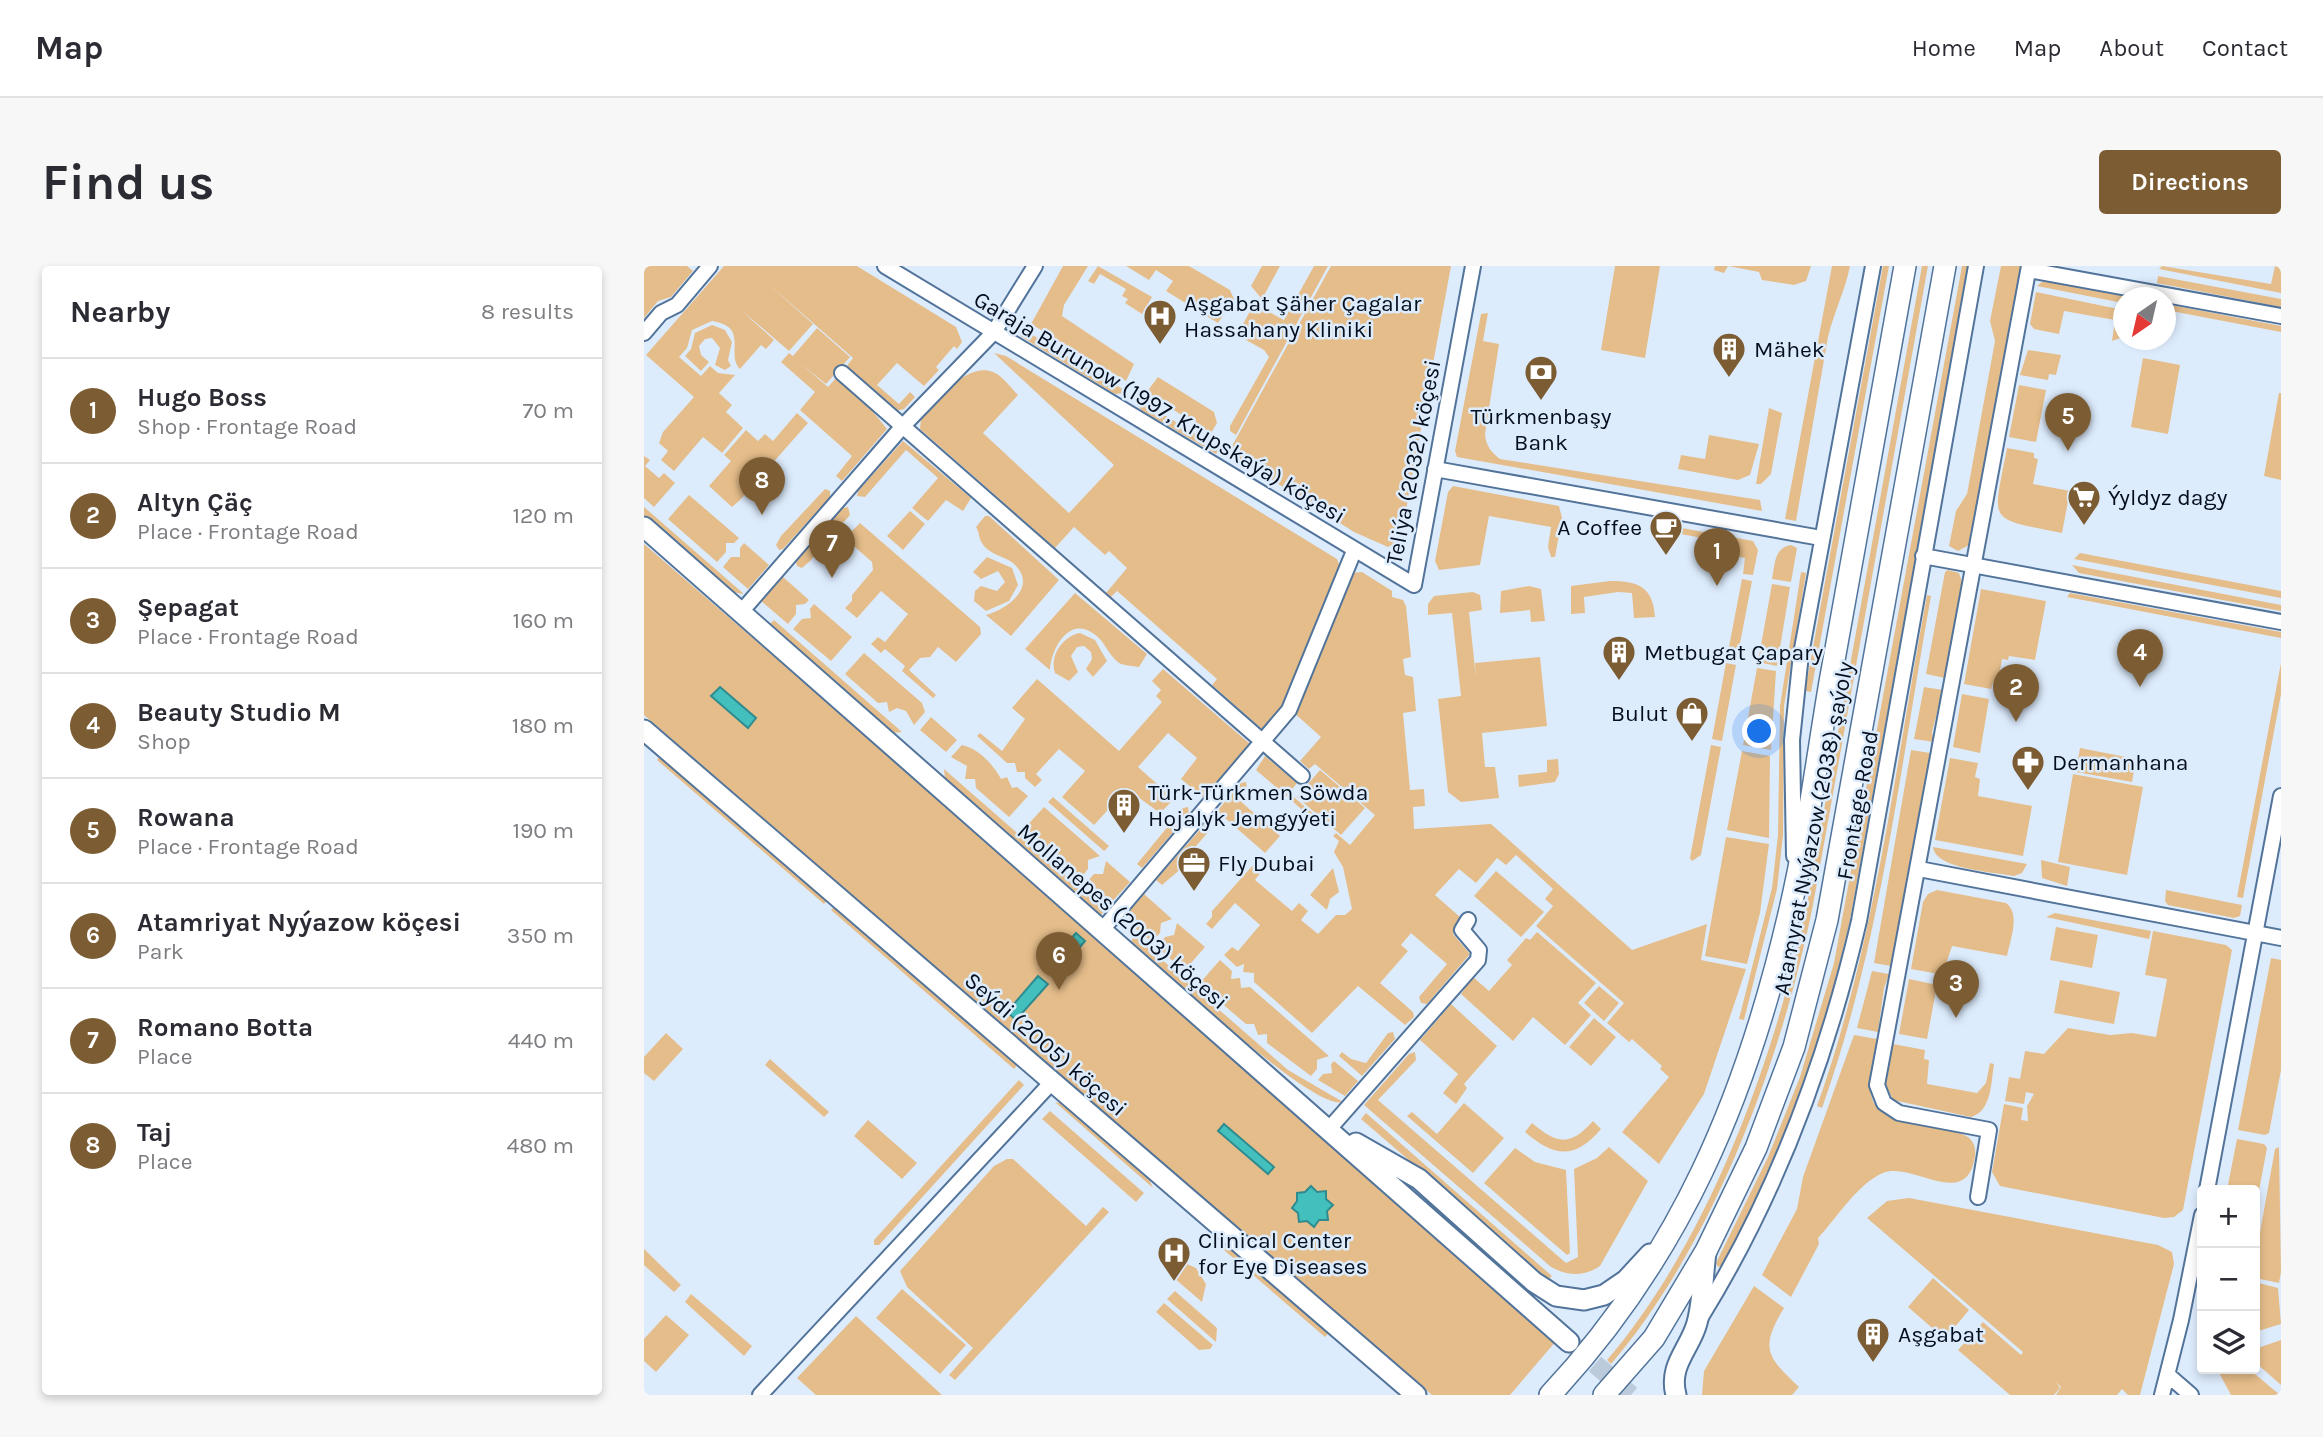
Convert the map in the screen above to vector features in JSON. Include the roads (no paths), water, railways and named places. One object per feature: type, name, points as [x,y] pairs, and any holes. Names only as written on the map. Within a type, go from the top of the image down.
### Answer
[{"type":"main road","name":"Atamyrat Nyýazow (2038) şaýoly","points":[[1550,1395],[1592,1350],[1625,1307],[1673,1230],[1737,1093],[1774,973],[1795,884],[1906,266]]},
{"type":"main road","name":"Atamyrat Nyýazow (2038) şaýoly","points":[[1604,1395],[1654,1338],[1706,1251],[1760,1138],[1794,1047],[1827,920],[1945,266]]},
{"type":"street","points":[[644,333],[661,313],[677,305],[710,266]]},
{"type":"street","name":"Garaja Burunow (1997, Krupskaýa) köçesi","points":[[884,266],[1354,551],[1414,584]]},
{"type":"street","points":[[741,612],[903,426],[994,332],[1035,266]]},
{"type":"street","name":"Teliýa (2032) köçesi","points":[[1414,584],[1473,266]]},
{"type":"street","points":[[1795,884],[1794,703],[1821,538],[1872,266]]},
{"type":"street","name":"Frontage Road","points":[[1696,1324],[1730,1271],[1779,1172],[1807,1104],[1840,1003],[1860,921],[1976,266]]},
{"type":"street","points":[[1978,1197],[1989,1130],[1899,1113],[1888,1107],[1878,1092],[1878,1078],[2029,268],[2281,316]]},
{"type":"street","points":[[842,373],[1302,776]]},
{"type":"street","points":[[1435,470],[1821,538]]},
{"type":"street","name":"Mollanepes (2003) köçesi","points":[[644,527],[1569,1342]]},
{"type":"street","points":[[1102,930],[1263,742],[1293,702],[1354,551]]},
{"type":"street","points":[[1923,555],[2281,622]]},
{"type":"street","name":"Seýdi (2005) köçesi","points":[[644,730],[1416,1395]]},
{"type":"street","points":[[2208,1185],[2281,796]]},
{"type":"street","points":[[1919,869],[2281,938]]},
{"type":"street","points":[[1468,920],[1462,930],[1479,950],[1478,960],[1329,1129],[1395,1163],[1419,1179],[1534,1282],[1556,1296],[1584,1300],[1604,1295],[1626,1280],[1673,1230]]},
{"type":"street","points":[[760,1395],[1052,1082]]},
{"type":"street","points":[[2162,1395],[2197,1239]]},
{"type":"street","points":[[1676,1395],[1673,1380],[1676,1367],[1696,1324],[1706,1251]]},
{"type":"street","points":[[2168,1375],[2191,1395]]},
{"type":"tunnel","points":[[1573,1345],[1631,1395]]},
{"type":"place","name":"Aşgabat Şäher Çagalar Hassahany Kliniki","points":[[1160,346]]},
{"type":"place","name":"Mähek","points":[[1729,379]]},
{"type":"place","name":"Türkmenbaşy Bank","points":[[1541,402]]},
{"type":"place","name":"Rowana","points":[[2068,451]]},
{"type":"place","name":"Taj","points":[[762,515]]},
{"type":"place","name":"Ýyldyz dagy","points":[[2084,527]]},
{"type":"place","name":"A Coffee","points":[[1666,557]]},
{"type":"place","name":"Romano Botta","points":[[832,578]]},
{"type":"place","name":"Hugo Boss","points":[[1717,586]]},
{"type":"place","name":"Metbugat Çapary","points":[[1619,682]]},
{"type":"place","name":"Beauty Studio M","points":[[2140,687]]},
{"type":"place","name":"Altyn Çäç","points":[[2016,722]]},
{"type":"place","name":"Bulut","points":[[1692,743]]},
{"type":"place","name":"Dermanhana","points":[[2028,792]]},
{"type":"place","name":"Türk-Türkmen Söwda Hojalyk Jemgyýeti","points":[[1124,835]]},
{"type":"place","name":"Fly Dubai","points":[[1194,893]]},
{"type":"place","name":"Atamriyat Nyýazow köçesi","points":[[1059,990]]},
{"type":"place","name":"Şepagat","points":[[1956,1018]]},
{"type":"place","name":"Clinical Center for Eye Diseases","points":[[1174,1283]]},
{"type":"place","name":"Aşgabat","points":[[1873,1364]]}]
